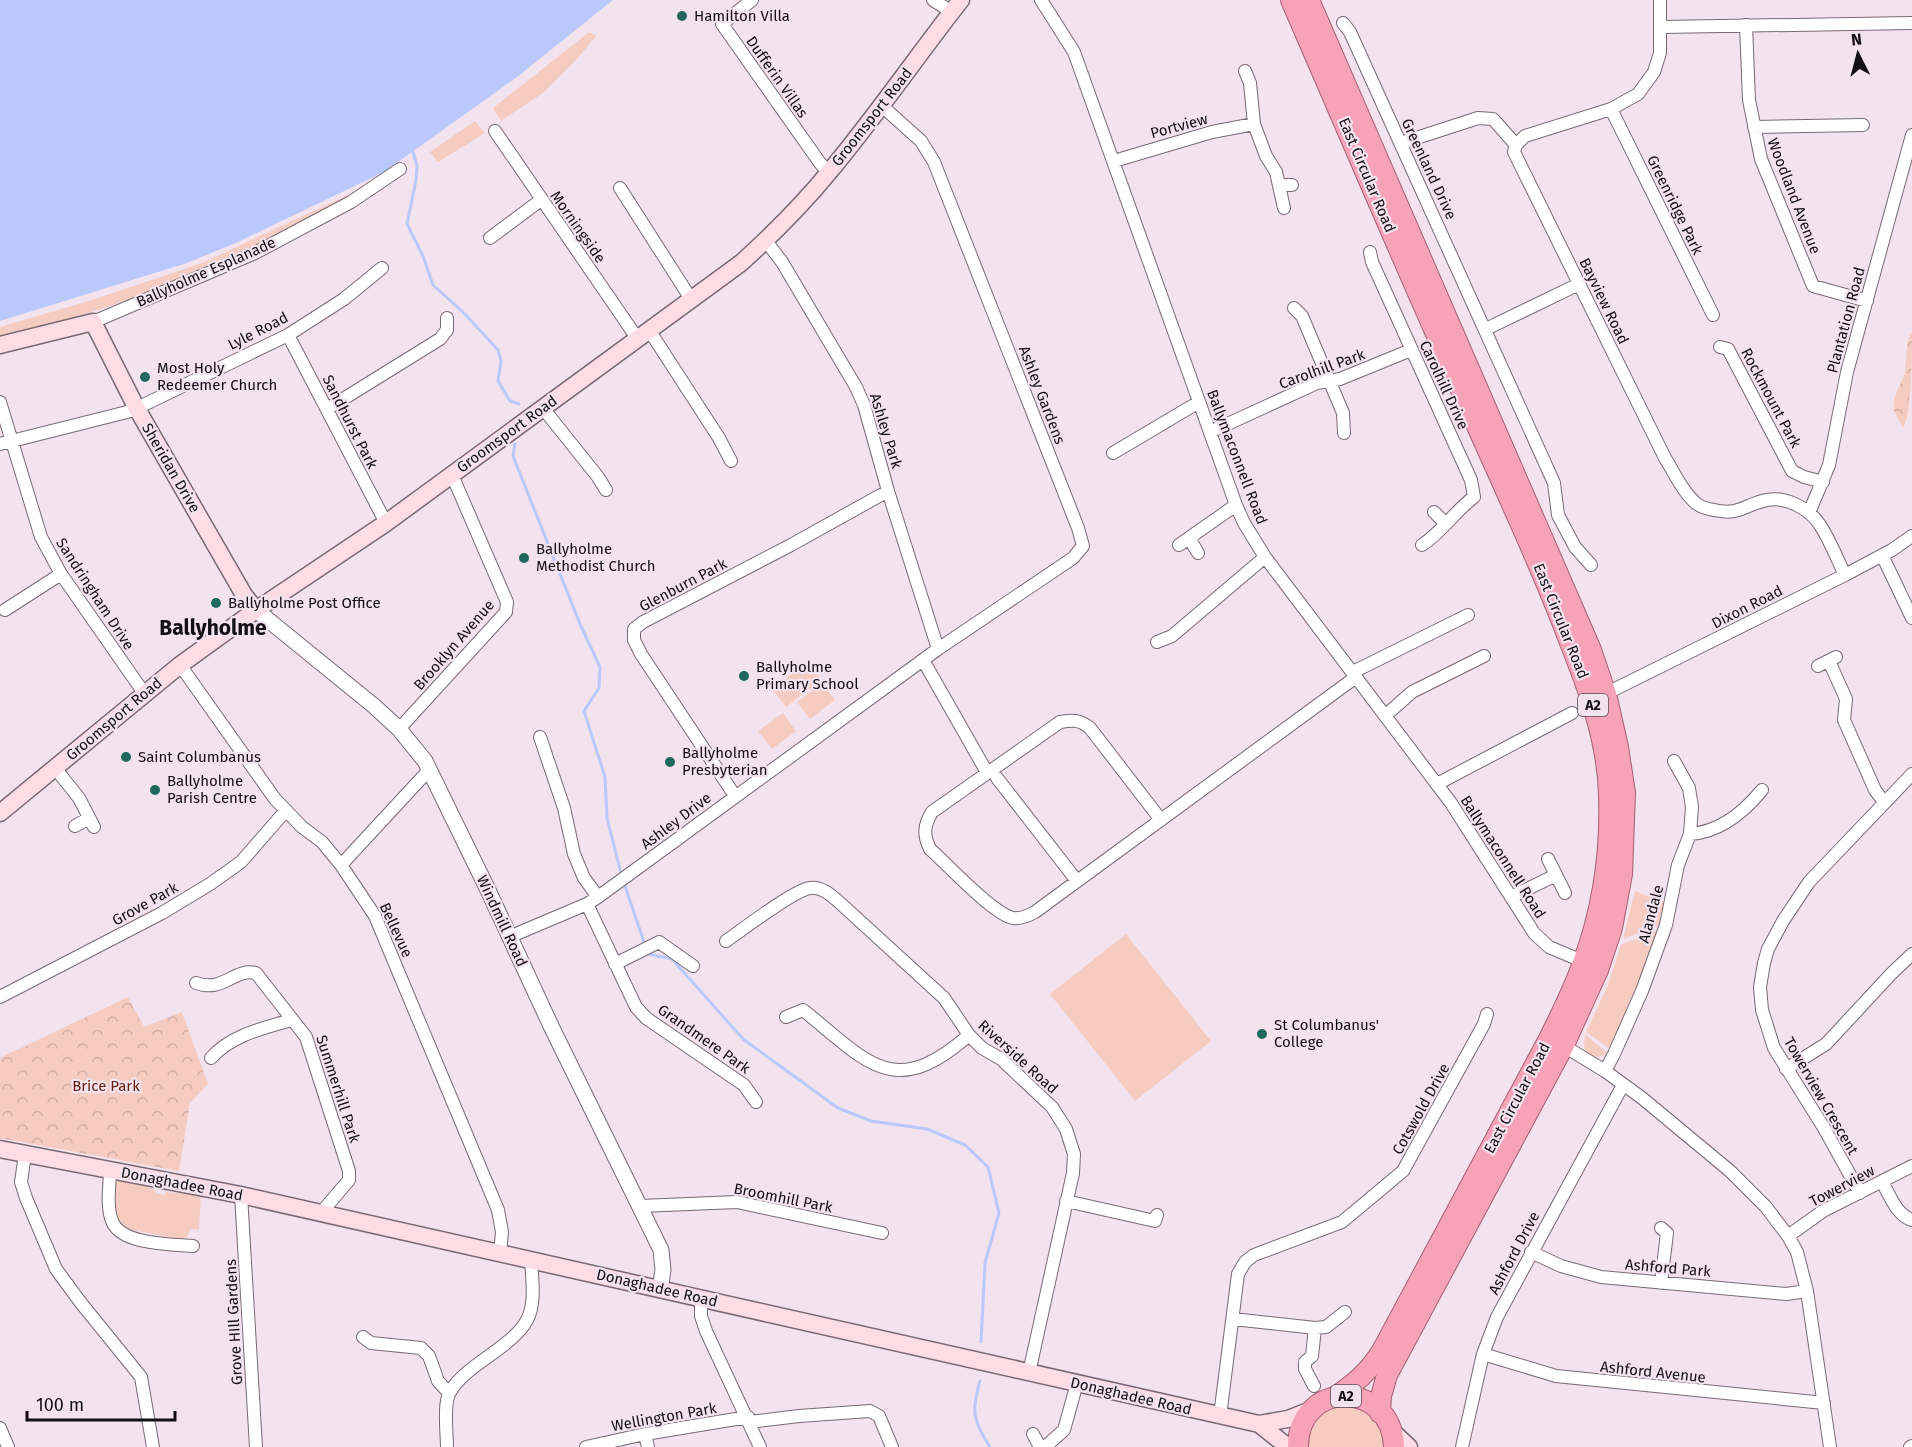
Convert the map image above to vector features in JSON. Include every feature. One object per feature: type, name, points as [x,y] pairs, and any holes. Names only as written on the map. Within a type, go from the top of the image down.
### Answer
[{"type":"highway","name":"East Circular Road","points":[[1291,0],[1447,361],[1599,697]]},
{"type":"highway","name":"East Circular Road","points":[[1309,0],[1591,650],[1610,793],[1606,873],[1591,966],[1557,1042],[1387,1375],[1381,1396],[1380,1413]]},
{"type":"highway","name":"East Circular Road","points":[[1335,1396],[1357,1382],[1382,1351],[1557,1042]]},
{"type":"highway","name":"A2","points":[[1298,1447],[1303,1420],[1311,1410],[1335,1396],[1361,1398],[1372,1404],[1388,1421],[1393,1439]]},
{"type":"main road","name":"Groomsport Road","points":[[0,813],[180,665],[255,610],[386,523],[741,263],[766,241],[829,173],[957,6]]},
{"type":"main road","name":"Ballyholme Esplanade","points":[[0,345],[93,322]]},
{"type":"main road","name":"Sheridan Drive","points":[[93,322],[136,407],[244,595],[255,610]]},
{"type":"main road","name":"Donaghadee Road","points":[[0,1149],[241,1195],[1259,1424],[1288,1419],[1311,1410]]},
{"type":"main road","points":[[1259,1424],[1288,1447]]},
{"type":"main road","points":[[1393,1439],[1409,1447]]},
{"type":"street","points":[[933,0],[957,6]]},
{"type":"street","name":"Ballymaconnell Road","points":[[1041,0],[1074,52],[1236,506],[1265,557],[1452,803],[1534,933],[1550,947],[1591,966]]},
{"type":"street","points":[[1401,143],[1478,118],[1485,118],[1493,119],[1516,145],[1525,136],[1611,109],[1638,94],[1654,72],[1660,53],[1660,0]]},
{"type":"street","name":"Dufferin Villas","points":[[748,1],[722,24],[829,173]]},
{"type":"street","name":"Greenland Drive","points":[[1343,23],[1350,32],[1401,143],[1554,483],[1558,515],[1575,547],[1590,557]]},
{"type":"street","points":[[1661,27],[1912,23]]},
{"type":"street","name":"Woodland Avenue","points":[[1746,25],[1749,100],[1761,159],[1813,286],[1867,301]]},
{"type":"street","points":[[1252,78],[1254,124],[1286,185],[1284,207]]},
{"type":"street","name":"Ashley Gardens","points":[[882,106],[921,141],[934,162],[1078,528],[1083,546],[1073,558],[938,649]]},
{"type":"street","name":"Greenridge Park","points":[[1611,109],[1713,315]]},
{"type":"street","name":"Portview","points":[[1114,161],[1201,134],[1254,124]]},
{"type":"street","points":[[1754,127],[1863,125]]},
{"type":"street","name":"Morningside","points":[[495,131],[541,200],[719,438],[731,461]]},
{"type":"street","name":"Plantation Road","points":[[1809,513],[1829,465],[1847,372],[1912,135]]},
{"type":"street","name":"Bayview Road","points":[[1516,145],[1514,152],[1665,458],[1696,504],[1723,513],[1738,512],[1768,500],[1788,502],[1809,513],[1820,524],[1845,575]]},
{"type":"street","name":"Ballyholme Esplanade","points":[[93,322],[255,253],[351,201],[400,169]]},
{"type":"street","points":[[620,188],[691,299]]},
{"type":"street","points":[[490,238],[541,200]]},
{"type":"street","name":"Ashley Park","points":[[766,241],[782,262],[856,387],[864,405],[888,491],[938,649]]},
{"type":"street","name":"Carolhill Drive","points":[[1370,252],[1372,262],[1471,480],[1474,497],[1459,508],[1433,538],[1422,545]]},
{"type":"street","name":"Lyle Road","points":[[6,442],[131,411],[288,335],[344,299],[382,268]]},
{"type":"street","points":[[1486,329],[1579,284]]},
{"type":"street","points":[[1293,308],[1302,316],[1343,413],[1344,433]]},
{"type":"street","points":[[327,409],[440,339],[447,330],[447,318]]},
{"type":"street","name":"Sandhurst Park","points":[[288,335],[386,523]]},
{"type":"street","name":"Rockmount Park","points":[[1720,347],[1728,349],[1792,471],[1823,482]]},
{"type":"street","name":"Carolhill Park","points":[[1210,432],[1317,383],[1340,379],[1411,350]]},
{"type":"street","name":"Sandringham Drive","points":[[0,402],[6,442],[41,537],[61,574],[144,693]]},
{"type":"street","points":[[1113,453],[1199,402]]},
{"type":"street","points":[[542,407],[606,490]]},
{"type":"street","name":"Brooklyn Avenue","points":[[399,729],[506,612],[507,602],[452,475]]},
{"type":"street","name":"Glenburn Park","points":[[735,796],[641,654],[634,640],[633,630],[643,622],[791,545],[888,491]]},
{"type":"street","points":[[1198,553],[1184,542],[1236,506]]},
{"type":"street","points":[[1434,512],[1445,523]]},
{"type":"street","name":"Dixon Road","points":[[1599,697],[1845,575],[1912,536]]},
{"type":"street","points":[[1882,555],[1911,615]]},
{"type":"street","points":[[1157,642],[1172,636],[1265,557]]},
{"type":"street","points":[[5,610],[61,574]]},
{"type":"street","name":"Windmill Road","points":[[255,610],[374,706],[414,746],[429,770],[661,1250],[663,1270],[660,1289]]},
{"type":"street","points":[[1161,820],[1090,728],[1083,722],[1073,720],[1060,722],[993,774],[932,812],[926,823],[924,838],[930,849],[999,912],[1014,918],[1026,917],[1161,820],[1355,675],[1468,615]]},
{"type":"street","name":"Ashley Drive","points":[[509,937],[587,904],[598,897],[938,649]]},
{"type":"street","points":[[1386,715],[1412,692],[1484,656]]},
{"type":"street","points":[[923,660],[985,769],[993,774],[1077,881]]},
{"type":"street","points":[[1828,662],[1846,699],[1844,720],[1875,790],[1884,802]]},
{"type":"street","name":"Bellevue","points":[[180,665],[275,798],[287,812],[322,842],[341,865],[375,916],[498,1210],[502,1232],[500,1253]]},
{"type":"street","points":[[1437,784],[1572,713]]},
{"type":"street","points":[[540,737],[564,808],[574,854],[584,878],[598,897]]},
{"type":"street","name":"Alandale","points":[[1605,1071],[1642,991],[1666,925],[1678,865],[1690,834],[1692,807],[1689,788],[1674,761]]},
{"type":"street","points":[[55,768],[79,798],[91,822],[75,826]]},
{"type":"street","points":[[341,865],[429,770]]},
{"type":"street","name":"Towerview Crescent","points":[[1860,1193],[1824,1128],[1786,1069],[1771,1039],[1762,1010],[1760,987],[1766,956],[1783,921],[1809,882],[1912,774]]},
{"type":"street","points":[[1690,834],[1714,830],[1749,806],[1762,790]]},
{"type":"street","name":"Grove Park","points":[[0,997],[162,913],[210,884],[241,862],[287,812]]},
{"type":"street","points":[[1548,859],[1565,893]]},
{"type":"street","points":[[1511,897],[1556,875]]},
{"type":"street","name":"Riverside Road","points":[[726,941],[785,901],[809,888],[820,889],[839,902],[944,999],[969,1035],[982,1048],[1001,1059],[1052,1107],[1065,1129],[1074,1154],[1073,1173],[1029,1373]]},
{"type":"street","name":"Grandmere Park","points":[[587,904],[636,1007],[646,1018],[744,1085],[756,1102]]},
{"type":"street","points":[[615,964],[659,942],[693,966]]},
{"type":"street","points":[[1786,1069],[1833,1037],[1912,954]]},
{"type":"street","name":"Summerhill Park","points":[[196,983],[208,987],[219,985],[247,971],[256,973],[306,1037],[349,1171],[349,1180],[326,1207],[324,1214]]},
{"type":"street","points":[[786,1017],[803,1010],[864,1059],[883,1068],[897,1071],[910,1070],[929,1064],[949,1053],[969,1035]]},
{"type":"street","name":"Cotswold Drive","points":[[1220,1416],[1238,1274],[1245,1262],[1268,1249],[1342,1222],[1404,1171],[1484,1024],[1487,1014]]},
{"type":"street","points":[[211,1058],[218,1051],[243,1036],[292,1020]]},
{"type":"street","points":[[1557,1042],[1605,1071],[1642,1098],[1730,1171],[1766,1207],[1788,1236],[1797,1252],[1807,1291],[1830,1447]]},
{"type":"street","name":"Ashford Drive","points":[[1462,1447],[1483,1354],[1497,1317],[1623,1085]]},
{"type":"street","points":[[25,1154],[21,1182],[56,1269],[141,1377],[153,1447]]},
{"type":"street","name":"Towerview","points":[[1788,1236],[1823,1211],[1912,1166]]},
{"type":"street","points":[[110,1169],[110,1212],[112,1222],[122,1234],[137,1240],[193,1246]]},
{"type":"street","points":[[1882,1182],[1898,1210],[1904,1217],[1912,1220]]},
{"type":"street","name":"Grove HIll Gardens","points":[[241,1195],[256,1447]]},
{"type":"street","points":[[1066,1201],[1155,1221],[1157,1215]]},
{"type":"street","name":"Broomhill Park","points":[[640,1206],[737,1202],[882,1233]]},
{"type":"street","points":[[1661,1227],[1667,1233],[1661,1283]]},
{"type":"street","name":"Ashford Park","points":[[1531,1252],[1561,1266],[1601,1277],[1786,1294],[1807,1291]]},
{"type":"street","points":[[447,1447],[446,1413],[449,1393],[464,1377],[517,1332],[528,1319],[531,1303],[531,1260]]},
{"type":"street","points":[[701,1298],[701,1316],[706,1331],[760,1447]]},
{"type":"street","points":[[1233,1319],[1315,1328],[1326,1327],[1345,1312]]},
{"type":"street","points":[[1314,1386],[1300,1361],[1312,1356],[1315,1328]]},
{"type":"street","points":[[363,1337],[371,1343],[421,1348],[429,1356],[438,1381],[449,1393]]},
{"type":"street","name":"Ashford Avenue","points":[[1483,1354],[1556,1376],[1824,1403]]},
{"type":"street","points":[[1044,1447],[1064,1430],[1077,1383]]},
{"type":"street","name":"Wellington Park","points":[[586,1447],[645,1434],[749,1420],[870,1412],[879,1416],[892,1447]]},
{"type":"street","points":[[0,1428],[8,1447]]},
{"type":"street","points":[[645,1434],[648,1447]]},
{"type":"street","points":[[1033,1434],[1040,1447]]},
{"type":"green space","points":[[588,33],[596,36],[576,60],[543,93],[501,121],[493,108]]},
{"type":"green space","points":[[475,121],[485,133],[438,162],[430,152]]},
{"type":"green space","points":[[361,189],[275,237],[186,277],[94,311],[0,338],[0,327],[92,300],[202,263]]},
{"type":"green space","points":[[1912,333],[1910,397],[1903,428],[1894,411],[1894,399],[1905,373],[1908,339]]},
{"type":"green space","points":[[808,662],[821,680],[786,707],[772,689]]},
{"type":"green space","points":[[822,683],[835,700],[810,719],[797,702]]},
{"type":"green space","points":[[783,713],[796,731],[772,749],[758,731]]},
{"type":"green space","points":[[1635,891],[1666,903],[1661,925],[1623,939]]},
{"type":"green space","points":[[1660,929],[1641,981],[1610,1049],[1586,1032],[1608,985],[1621,945]]},
{"type":"green space","points":[[1126,934],[1211,1041],[1135,1101],[1050,994]]},
{"type":"green space","name":"Brice Park","points":[[128,997],[144,1027],[182,1012],[208,1084],[190,1103],[179,1171],[0,1138],[0,1058]]},
{"type":"green space","points":[[1585,1035],[1608,1053],[1598,1057],[1591,1056],[1584,1048]]},
{"type":"green space","points":[[118,1181],[146,1186],[155,1190],[155,1193],[165,1195],[166,1192],[201,1195],[199,1230],[191,1229],[187,1237],[179,1239],[127,1229],[115,1214],[114,1188]]},
{"type":"green space","points":[[1340,1406],[1357,1409],[1371,1417],[1380,1430],[1384,1447],[1307,1447],[1310,1432],[1316,1420],[1325,1412]]},
{"type":"water","points":[[0,0],[613,0],[517,77],[384,172],[238,242],[187,263],[0,321]]},
{"type":"waterway","points":[[413,152],[417,166],[416,180],[407,224],[423,256],[433,285],[463,312],[498,350],[501,361],[498,381],[510,401],[519,404]]},
{"type":"waterway","points":[[515,444],[513,456],[580,624],[600,667],[599,688],[584,711],[605,777],[607,818],[622,877]]},
{"type":"waterway","points":[[624,883],[645,945]]},
{"type":"waterway","points":[[647,951],[648,954],[672,959],[743,1039],[838,1108],[871,1121],[927,1129],[965,1145],[988,1167],[999,1213],[985,1263],[981,1342]]},
{"type":"waterway","points":[[980,1381],[975,1400],[975,1416],[990,1447]]},
{"type":"place","name":"Hamilton Villa","points":[[682,16]]},
{"type":"place","name":"Most Holy Redeemer Church","points":[[145,377]]},
{"type":"place","name":"Ballyholme Methodist Church","points":[[524,558]]},
{"type":"place","name":"Ballyholme Post Office","points":[[216,603]]},
{"type":"place","name":"Ballyholme Primary School","points":[[744,676]]},
{"type":"place","name":"Saint Columbanus","points":[[126,757]]},
{"type":"place","name":"Ballyholme Presbyterian","points":[[670,762]]},
{"type":"place","name":"Ballyholme Parish Centre","points":[[155,790]]},
{"type":"place","name":"St Columbanus' College","points":[[1262,1034]]},
{"type":"district","name":"Ballyholme","points":[[213,628]]}]
